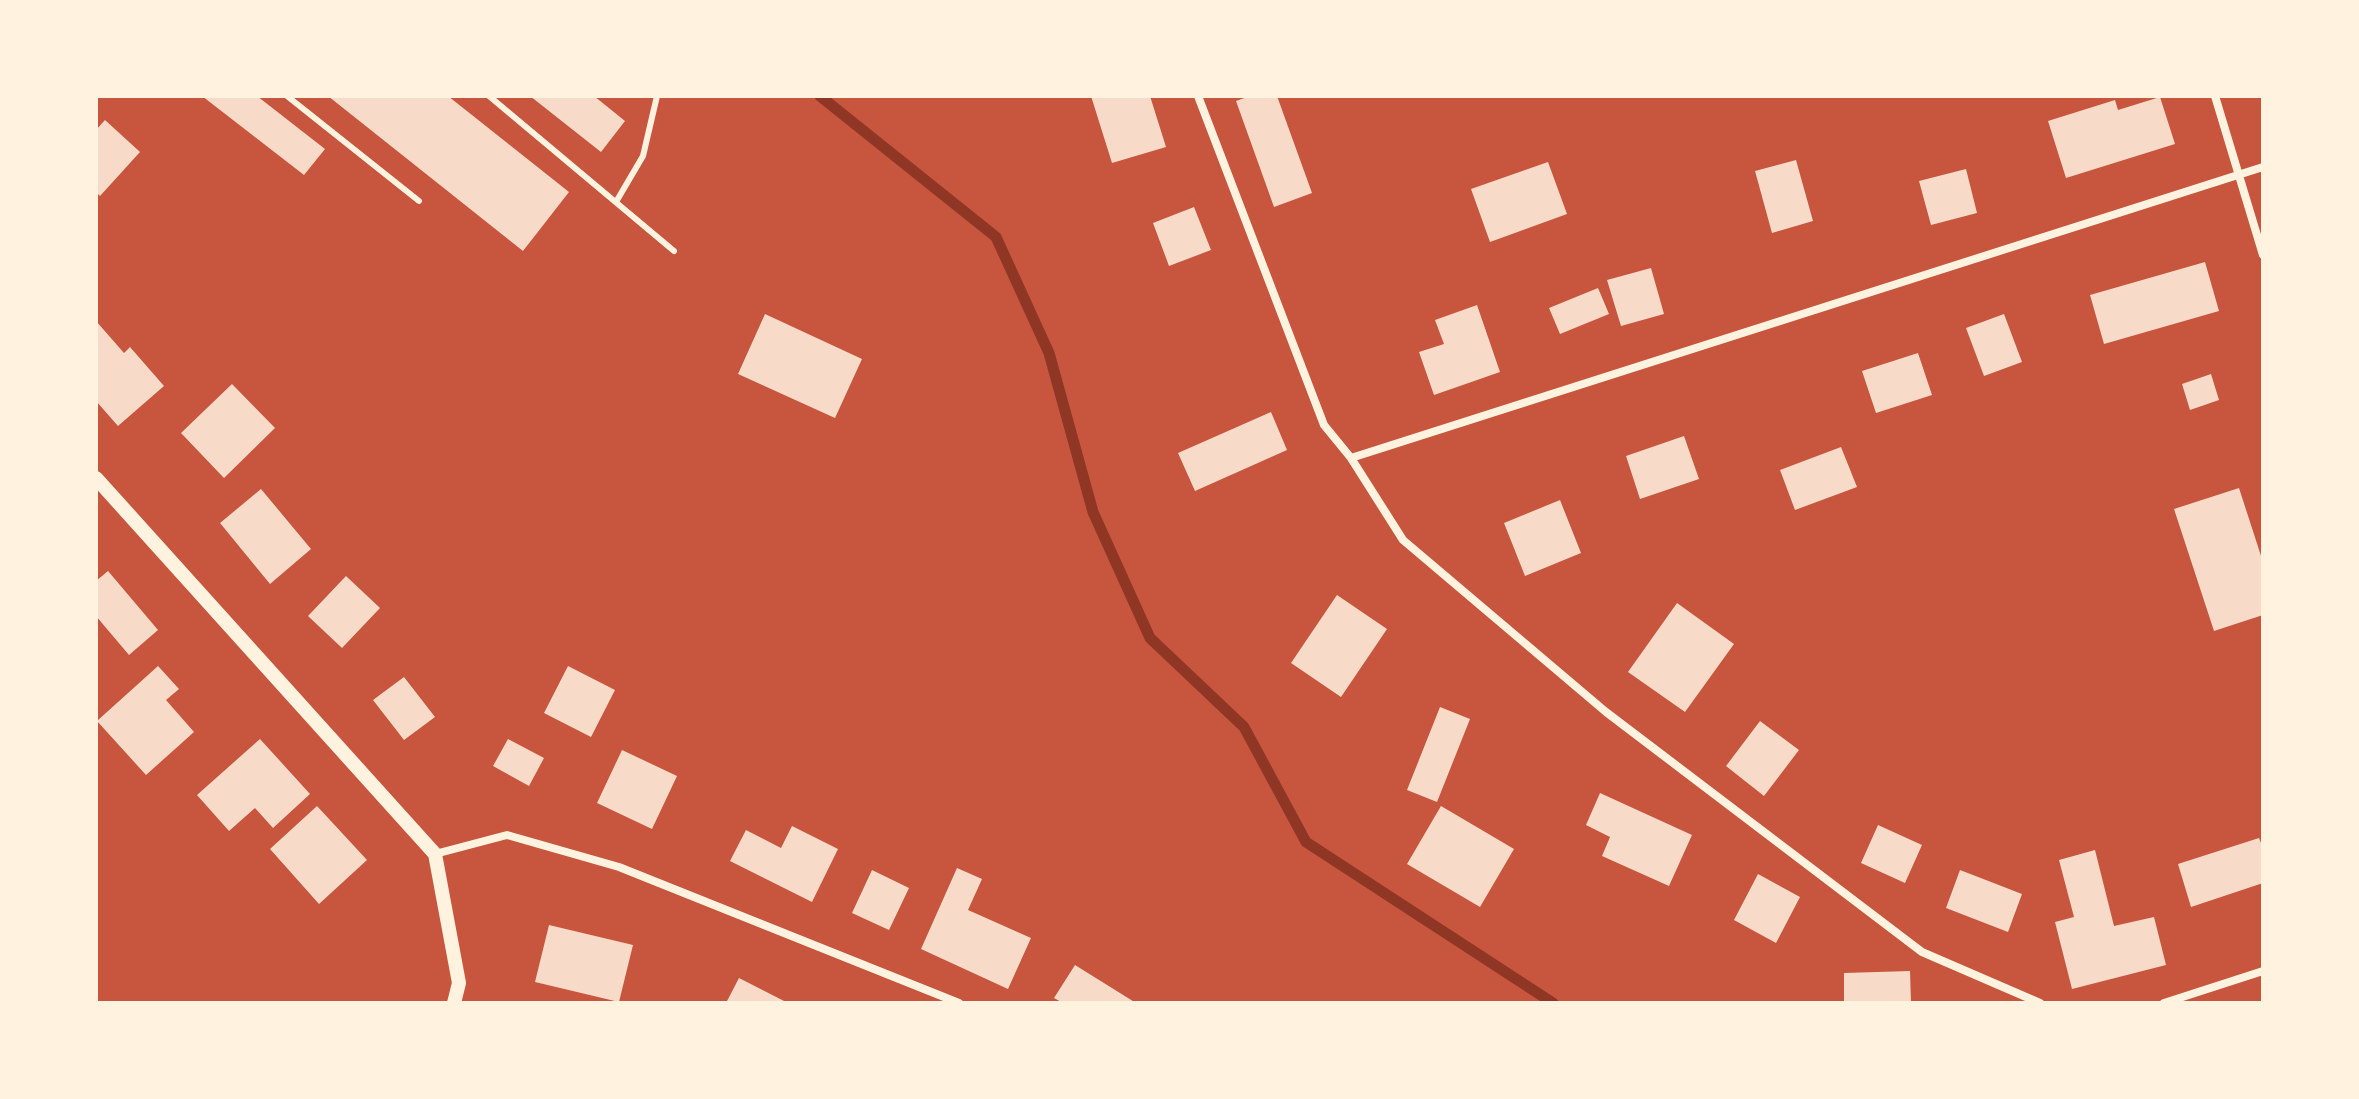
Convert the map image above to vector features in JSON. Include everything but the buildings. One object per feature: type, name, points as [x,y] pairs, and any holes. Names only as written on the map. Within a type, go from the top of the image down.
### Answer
[{"type":"street","points":[[1198,96],[1324,425],[1351,458],[1403,540],[1606,712],[1922,952],[2040,1003]]},
{"type":"street","points":[[2215,96],[2263,255]]},
{"type":"street","points":[[1351,458],[2263,167]]},
{"type":"street","points":[[96,478],[435,854],[459,983],[454,1003]]},
{"type":"street","points":[[435,854],[507,835],[619,867],[959,1003]]},
{"type":"street","points":[[2164,1003],[2263,971]]},
{"type":"lane","points":[[287,96],[419,201]]},
{"type":"lane","points":[[489,96],[674,251]]},
{"type":"lane","points":[[616,202],[643,156],[657,96]]},
{"type":"waterway","points":[[820,96],[996,237],[1049,353],[1093,512],[1150,638],[1244,727],[1306,842],[1553,1003]]}]
